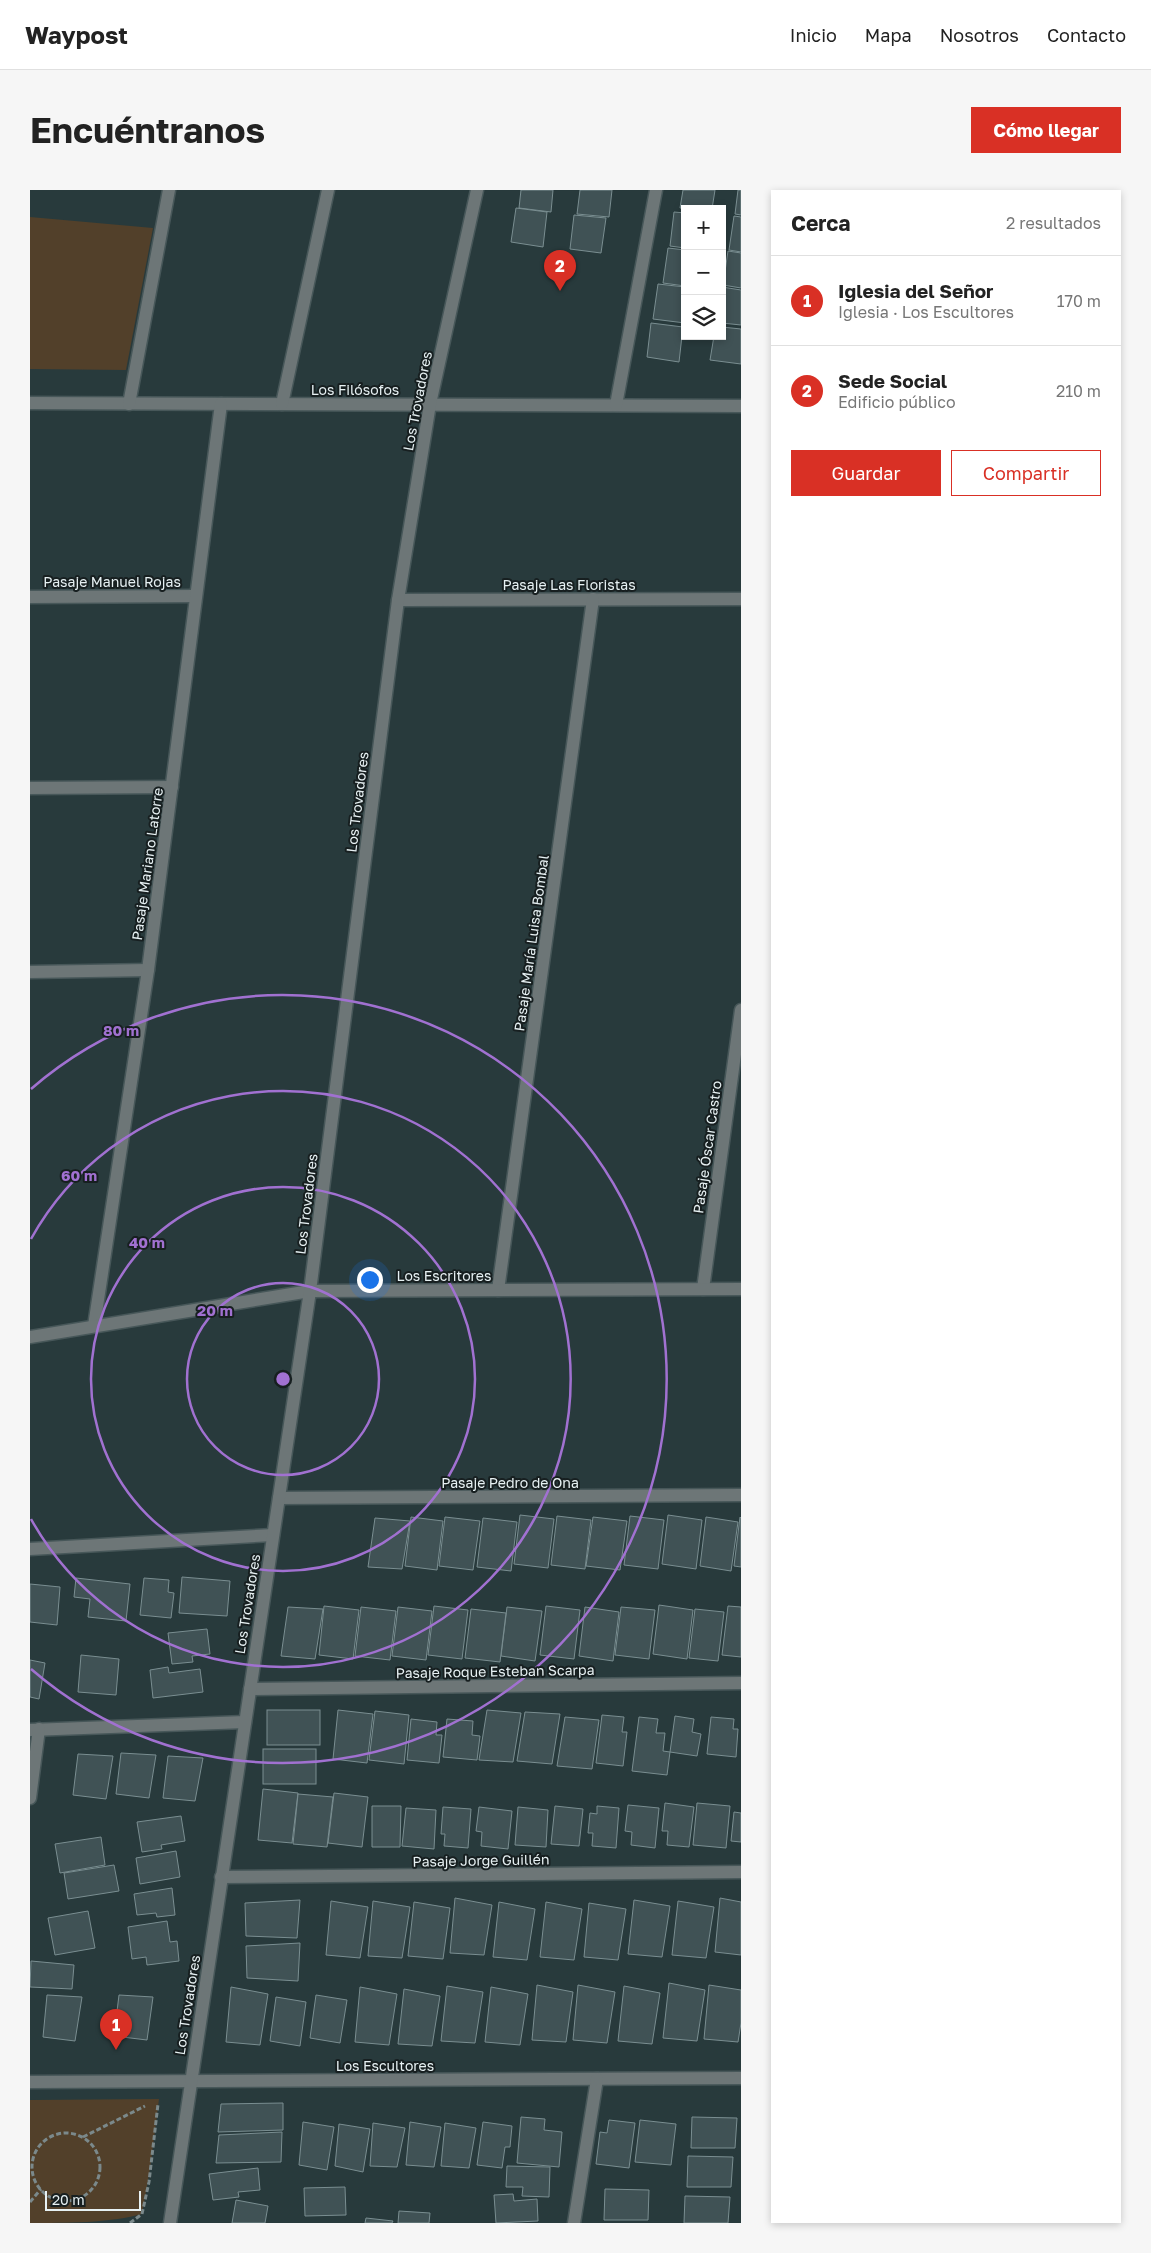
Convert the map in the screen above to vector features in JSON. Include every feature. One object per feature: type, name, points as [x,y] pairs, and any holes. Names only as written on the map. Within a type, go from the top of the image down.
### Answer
[{"type":"street","points":[[129,404],[169,190]]},
{"type":"street","points":[[282,404],[328,190]]},
{"type":"street","name":"Los Trovadores","points":[[170,2223],[310,1291],[398,600],[430,404],[477,190]]},
{"type":"street","points":[[616,405],[656,190]]},
{"type":"street","name":"Los Filósofos","points":[[30,403],[741,406]]},
{"type":"street","name":"Pasaje Mariano Latorre","points":[[94,1326],[148,970],[221,404]]},
{"type":"street","name":"Pasaje Manuel Rojas","points":[[30,597],[195,596]]},
{"type":"street","name":"Pasaje María Luisa Bombal","points":[[498,1290],[593,599]]},
{"type":"street","name":"Pasaje Las Floristas","points":[[398,600],[741,599]]},
{"type":"street","points":[[30,788],[172,788]]},
{"type":"street","points":[[30,972],[148,970]]},
{"type":"street","name":"Pasaje Óscar Castro","points":[[702,1289],[741,1010]]},
{"type":"street","name":"Los Escritores","points":[[30,1337],[310,1291],[741,1289]]},
{"type":"street","name":"Pasaje Pedro de Ona","points":[[279,1498],[741,1495]]},
{"type":"street","points":[[30,1549],[273,1535]]},
{"type":"street","name":"Pasaje Roque Esteban Scarpa","points":[[250,1689],[741,1683]]},
{"type":"street","points":[[30,1798],[34,1730],[245,1722]]},
{"type":"street","name":"Pasaje Jorge Guillén","points":[[222,1877],[741,1872]]},
{"type":"street","name":"Los Escultores","points":[[30,2082],[741,2078]]},
{"type":"street","points":[[574,2223],[596,2079]]},
{"type":"path","points":[[83,2137],[159,2099],[149,2182],[142,2214],[130,2223]]},
{"type":"path","points":[[62,2133],[73,2134],[83,2137],[95,2149],[100,2165],[99,2176],[94,2186],[81,2197],[64,2201],[54,2199],[41,2189],[33,2173],[32,2162],[42,2143],[51,2136],[62,2133]]},
{"type":"path","points":[[30,2202],[41,2189]]},
{"type":"shaded area","points":[[30,217],[153,228],[126,370],[30,369]]},
{"type":"shaded area","points":[[159,2099],[142,2214],[102,2221],[30,2223],[30,2100]]},
{"type":"building","points":[[521,190],[553,190],[551,212],[519,208]]},
{"type":"building","points":[[580,190],[612,190],[609,217],[577,214]]},
{"type":"building","points":[[683,190],[715,190],[713,205],[681,205],[680,208]]},
{"type":"building","points":[[738,190],[741,190],[741,215],[735,214]]},
{"type":"building","points":[[516,208],[547,212],[543,247],[511,242]]},
{"type":"building","points":[[674,212],[681,213],[681,247],[670,246]]},
{"type":"building","points":[[574,215],[606,218],[601,253],[570,249]]},
{"type":"building","points":[[734,216],[741,217],[741,252],[729,250]]},
{"type":"building","points":[[668,248],[681,250],[681,285],[663,283]]},
{"type":"building","points":[[728,251],[741,253],[741,288],[726,286]]},
{"type":"building","points":[[658,284],[681,287],[681,322],[653,319]]},
{"type":"building","points":[[726,288],[741,290],[741,325],[726,323]]},
{"type":"building","points":[[651,323],[681,327],[679,362],[647,357]]},
{"type":"building","points":[[726,327],[741,329],[741,364],[710,360],[713,340],[726,340]]},
{"type":"building","points":[[520,1515],[554,1519],[548,1568],[514,1564]]},
{"type":"building","points":[[668,1515],[702,1520],[696,1569],[662,1564]]},
{"type":"building","points":[[557,1516],[591,1520],[585,1569],[551,1565]]},
{"type":"building","points":[[630,1516],[664,1520],[658,1569],[624,1565]]},
{"type":"building","points":[[411,1517],[443,1521],[437,1570],[405,1566]]},
{"type":"building","points":[[445,1517],[480,1521],[473,1570],[439,1566]]},
{"type":"building","points":[[593,1517],[627,1521],[620,1570],[586,1566]]},
{"type":"building","points":[[706,1517],[738,1522],[731,1571],[700,1566]]},
{"type":"building","points":[[375,1518],[410,1521],[402,1569],[368,1567]]},
{"type":"building","points":[[483,1518],[517,1522],[511,1571],[477,1567]]},
{"type":"building","points":[[741,1518],[741,1567],[734,1566]]},
{"type":"building","points":[[182,1577],[230,1581],[227,1616],[179,1613]]},
{"type":"building","points":[[76,1578],[130,1584],[126,1621],[88,1617],[90,1599],[74,1597]]},
{"type":"building","points":[[144,1578],[169,1580],[168,1592],[174,1593],[171,1618],[140,1615]]},
{"type":"building","points":[[30,1584],[60,1587],[57,1625],[30,1622]]},
{"type":"building","points":[[659,1605],[693,1610],[687,1659],[653,1654]]},
{"type":"building","points":[[324,1606],[359,1610],[353,1659],[319,1655]]},
{"type":"building","points":[[434,1606],[468,1610],[462,1659],[428,1655]]},
{"type":"building","points":[[546,1606],[580,1610],[574,1659],[540,1655]]},
{"type":"building","points":[[728,1606],[741,1607],[741,1657],[722,1655]]},
{"type":"building","points":[[288,1607],[323,1609],[315,1659],[281,1656]]},
{"type":"building","points":[[361,1607],[396,1611],[390,1660],[355,1656]]},
{"type":"building","points":[[398,1607],[432,1611],[426,1660],[392,1656]]},
{"type":"building","points":[[507,1607],[542,1611],[535,1661],[501,1656]]},
{"type":"building","points":[[585,1607],[619,1612],[613,1661],[579,1656]]},
{"type":"building","points":[[621,1607],[655,1610],[649,1659],[615,1655]]},
{"type":"building","points":[[471,1609],[506,1613],[500,1662],[465,1658]]},
{"type":"building","points":[[695,1609],[724,1612],[718,1661],[689,1658]]},
{"type":"building","points":[[207,1629],[210,1654],[192,1656],[193,1662],[172,1664],[168,1633]]},
{"type":"building","points":[[81,1655],[119,1659],[116,1695],[78,1692]]},
{"type":"building","points":[[30,1660],[45,1663],[39,1699],[30,1697]]},
{"type":"building","points":[[168,1667],[169,1673],[200,1669],[203,1692],[153,1698],[150,1670]]},
{"type":"building","points":[[267,1710],[320,1710],[320,1745],[267,1745]]},
{"type":"building","points":[[338,1710],[373,1714],[367,1763],[333,1759]]},
{"type":"building","points":[[487,1710],[521,1713],[513,1762],[479,1760]]},
{"type":"building","points":[[375,1711],[409,1715],[404,1764],[369,1760]]},
{"type":"building","points":[[525,1712],[560,1714],[552,1764],[517,1761]]},
{"type":"building","points":[[602,1715],[624,1717],[622,1732],[627,1732],[623,1766],[596,1763]]},
{"type":"building","points":[[675,1716],[694,1719],[692,1732],[701,1734],[697,1756],[670,1752]]},
{"type":"building","points":[[565,1717],[599,1720],[592,1769],[557,1766]]},
{"type":"building","points":[[639,1717],[658,1719],[656,1733],[665,1733],[663,1751],[670,1752],[667,1775],[632,1771]]},
{"type":"building","points":[[711,1717],[734,1719],[733,1729],[738,1729],[736,1757],[707,1754]]},
{"type":"building","points":[[411,1719],[437,1722],[436,1735],[442,1735],[439,1763],[407,1760]]},
{"type":"building","points":[[447,1719],[473,1721],[472,1735],[480,1736],[477,1760],[443,1757]]},
{"type":"building","points":[[263,1749],[316,1749],[316,1784],[263,1784]]},
{"type":"building","points":[[121,1753],[156,1755],[149,1798],[116,1794]]},
{"type":"building","points":[[78,1754],[113,1756],[106,1799],[73,1795]]},
{"type":"building","points":[[168,1756],[203,1758],[195,1801],[163,1798]]},
{"type":"building","points":[[263,1789],[298,1793],[292,1843],[258,1840]]},
{"type":"building","points":[[334,1793],[368,1797],[362,1847],[328,1843]]},
{"type":"building","points":[[298,1794],[333,1797],[327,1847],[293,1844]]},
{"type":"building","points":[[665,1803],[694,1807],[689,1847],[667,1845],[668,1831],[662,1831]]},
{"type":"building","points":[[697,1803],[730,1806],[726,1848],[693,1845]]},
{"type":"building","points":[[628,1805],[659,1808],[655,1848],[631,1845],[632,1832],[625,1831]]},
{"type":"building","points":[[372,1806],[401,1806],[400,1847],[372,1847]]},
{"type":"building","points":[[555,1806],[583,1809],[579,1846],[551,1844]]},
{"type":"building","points":[[597,1806],[619,1808],[616,1848],[592,1846],[593,1833],[588,1833],[590,1813],[597,1814]]},
{"type":"building","points":[[443,1807],[471,1809],[468,1848],[444,1846],[445,1834],[441,1834]]},
{"type":"building","points":[[479,1807],[512,1811],[508,1849],[481,1846],[482,1832],[476,1831]]},
{"type":"building","points":[[518,1807],[548,1810],[546,1847],[515,1845]]},
{"type":"building","points":[[406,1808],[436,1810],[434,1849],[402,1846]]},
{"type":"building","points":[[734,1812],[741,1813],[741,1842],[731,1841]]},
{"type":"building","points":[[181,1816],[185,1841],[161,1845],[162,1849],[142,1852],[137,1822]]},
{"type":"building","points":[[101,1837],[105,1865],[60,1873],[55,1844]]},
{"type":"building","points":[[176,1851],[180,1877],[140,1884],[136,1858]]},
{"type":"building","points":[[114,1865],[119,1891],[68,1899],[64,1873]]},
{"type":"building","points":[[172,1888],[175,1915],[157,1917],[156,1913],[137,1915],[134,1894]]},
{"type":"building","points":[[455,1898],[492,1905],[484,1955],[450,1953]]},
{"type":"building","points":[[720,1898],[741,1902],[741,1955],[715,1952]]},
{"type":"building","points":[[300,1900],[297,1938],[246,1936],[245,1903]]},
{"type":"building","points":[[634,1900],[670,1906],[662,1957],[628,1954]]},
{"type":"building","points":[[331,1901],[368,1907],[360,1958],[326,1955]]},
{"type":"building","points":[[373,1901],[410,1907],[402,1958],[368,1956]]},
{"type":"building","points":[[678,1901],[714,1907],[706,1958],[672,1955]]},
{"type":"building","points":[[414,1902],[450,1908],[443,1959],[408,1956]]},
{"type":"building","points":[[499,1902],[535,1909],[527,1960],[493,1957]]},
{"type":"building","points":[[546,1902],[582,1909],[574,1960],[540,1957]]},
{"type":"building","points":[[589,1903],[626,1909],[618,1960],[584,1957]]},
{"type":"building","points":[[88,1911],[95,1948],[55,1955],[48,1918]]},
{"type":"building","points":[[167,1921],[170,1942],[177,1941],[179,1961],[147,1965],[146,1957],[132,1959],[128,1927]]},
{"type":"building","points":[[300,1943],[298,1981],[247,1978],[246,1946]]},
{"type":"building","points":[[31,1961],[74,1965],[72,1989],[30,1987]]},
{"type":"building","points":[[669,1983],[705,1990],[697,2041],[663,2038]]},
{"type":"building","points":[[537,1985],[573,1992],[566,2042],[532,2040]]},
{"type":"building","points":[[578,1985],[615,1992],[607,2043],[573,2040]]},
{"type":"building","points":[[709,1985],[741,1990],[741,2023],[738,2042],[704,2039]]},
{"type":"building","points":[[447,1986],[483,1992],[475,2043],[441,2041]]},
{"type":"building","points":[[624,1986],[660,1993],[652,2044],[618,2041]]},
{"type":"building","points":[[231,1987],[268,1994],[260,2045],[226,2042]]},
{"type":"building","points":[[360,1987],[397,1994],[389,2045],[355,2042]]},
{"type":"building","points":[[491,1987],[528,1994],[520,2045],[485,2042]]},
{"type":"building","points":[[404,1989],[440,1996],[432,2046],[398,2044]]},
{"type":"building","points":[[47,1995],[82,1997],[75,2041],[43,2037]]},
{"type":"building","points":[[119,1995],[153,1997],[147,2040],[114,2036]]},
{"type":"building","points":[[316,1995],[347,2000],[340,2043],[310,2038]]},
{"type":"building","points":[[276,1997],[306,2002],[300,2046],[270,2041]]},
{"type":"building","points":[[283,2103],[283,2130],[218,2132],[221,2104]]},
{"type":"building","points":[[521,2117],[545,2119],[544,2130],[562,2132],[559,2167],[517,2163]]},
{"type":"building","points":[[692,2117],[737,2118],[735,2148],[691,2148]]},
{"type":"building","points":[[609,2120],[635,2123],[629,2168],[596,2164],[600,2132],[607,2133]]},
{"type":"building","points":[[640,2120],[676,2124],[671,2165],[635,2162]]},
{"type":"building","points":[[303,2122],[334,2127],[327,2170],[299,2165]]},
{"type":"building","points":[[410,2122],[441,2127],[434,2167],[406,2165]]},
{"type":"building","points":[[483,2122],[512,2126],[510,2147],[505,2147],[502,2168],[477,2165]]},
{"type":"building","points":[[373,2123],[405,2128],[397,2167],[370,2166]]},
{"type":"building","points":[[445,2123],[476,2128],[469,2168],[441,2166]]},
{"type":"building","points":[[339,2124],[370,2129],[363,2172],[335,2166]]},
{"type":"building","points":[[282,2132],[281,2162],[216,2163],[219,2135]]},
{"type":"building","points":[[688,2156],[733,2157],[731,2187],[687,2187]]},
{"type":"building","points":[[507,2166],[550,2167],[549,2197],[522,2196],[523,2187],[506,2187]]},
{"type":"building","points":[[258,2168],[260,2190],[238,2192],[239,2197],[213,2200],[209,2174]]},
{"type":"building","points":[[345,2187],[346,2215],[305,2216],[304,2188]]},
{"type":"building","points":[[605,2189],[649,2190],[648,2220],[604,2220]]},
{"type":"building","points":[[513,2194],[514,2201],[537,2199],[538,2221],[496,2223],[494,2195]]},
{"type":"building","points":[[685,2196],[730,2197],[728,2223],[684,2223]]},
{"type":"building","points":[[236,2200],[268,2206],[265,2223],[232,2223]]},
{"type":"building","points":[[399,2211],[430,2213],[429,2223],[398,2223]]},
{"type":"building","points":[[366,2218],[393,2221],[392,2223],[365,2223]]},
{"type":"place","name":"Sede Social","points":[[560,291]]},
{"type":"place","name":"Iglesia del Señor","points":[[116,2050]]}]
